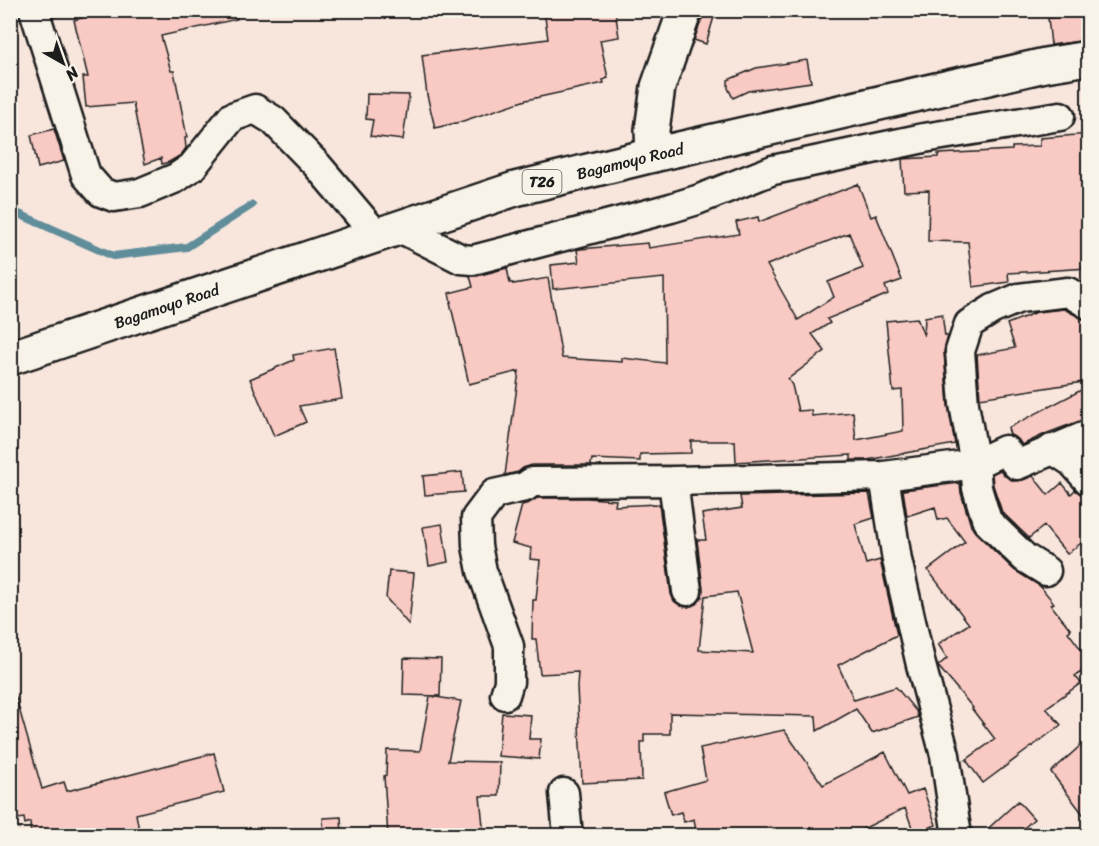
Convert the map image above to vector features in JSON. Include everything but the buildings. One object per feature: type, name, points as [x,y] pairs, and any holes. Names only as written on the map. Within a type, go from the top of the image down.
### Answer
[{"type":"main road","points":[[653,155],[652,130],[658,87],[685,10]]},
{"type":"main road","name":"Bagamoyo Road","points":[[11,361],[515,189],[759,130],[1045,65],[1089,58]]},
{"type":"street","points":[[34,10],[86,176],[101,192],[114,197],[140,193],[176,178],[192,167],[232,117],[255,109],[273,120],[388,232],[461,260],[473,260],[670,208],[697,200],[773,170],[924,138],[1060,116]]},
{"type":"street","points":[[759,130],[773,170]]},
{"type":"street","points":[[1046,571],[1025,558],[987,521],[977,488],[964,404],[960,351],[969,324],[993,309],[1019,298],[1068,292],[1089,304]]},
{"type":"street","points":[[505,695],[509,682],[509,646],[482,571],[477,546],[476,518],[494,494],[525,487],[532,482],[884,476],[975,464],[1005,450],[1017,465],[1089,435]]},
{"type":"street","points":[[1053,449],[1072,462],[1089,480]]},
{"type":"street","points":[[884,476],[897,560],[945,755],[957,836]]},
{"type":"street","points":[[673,481],[687,591]]},
{"type":"street","points":[[564,793],[568,836]]},
{"type":"waterway","points":[[10,210],[113,256],[187,247],[252,205]]}]
